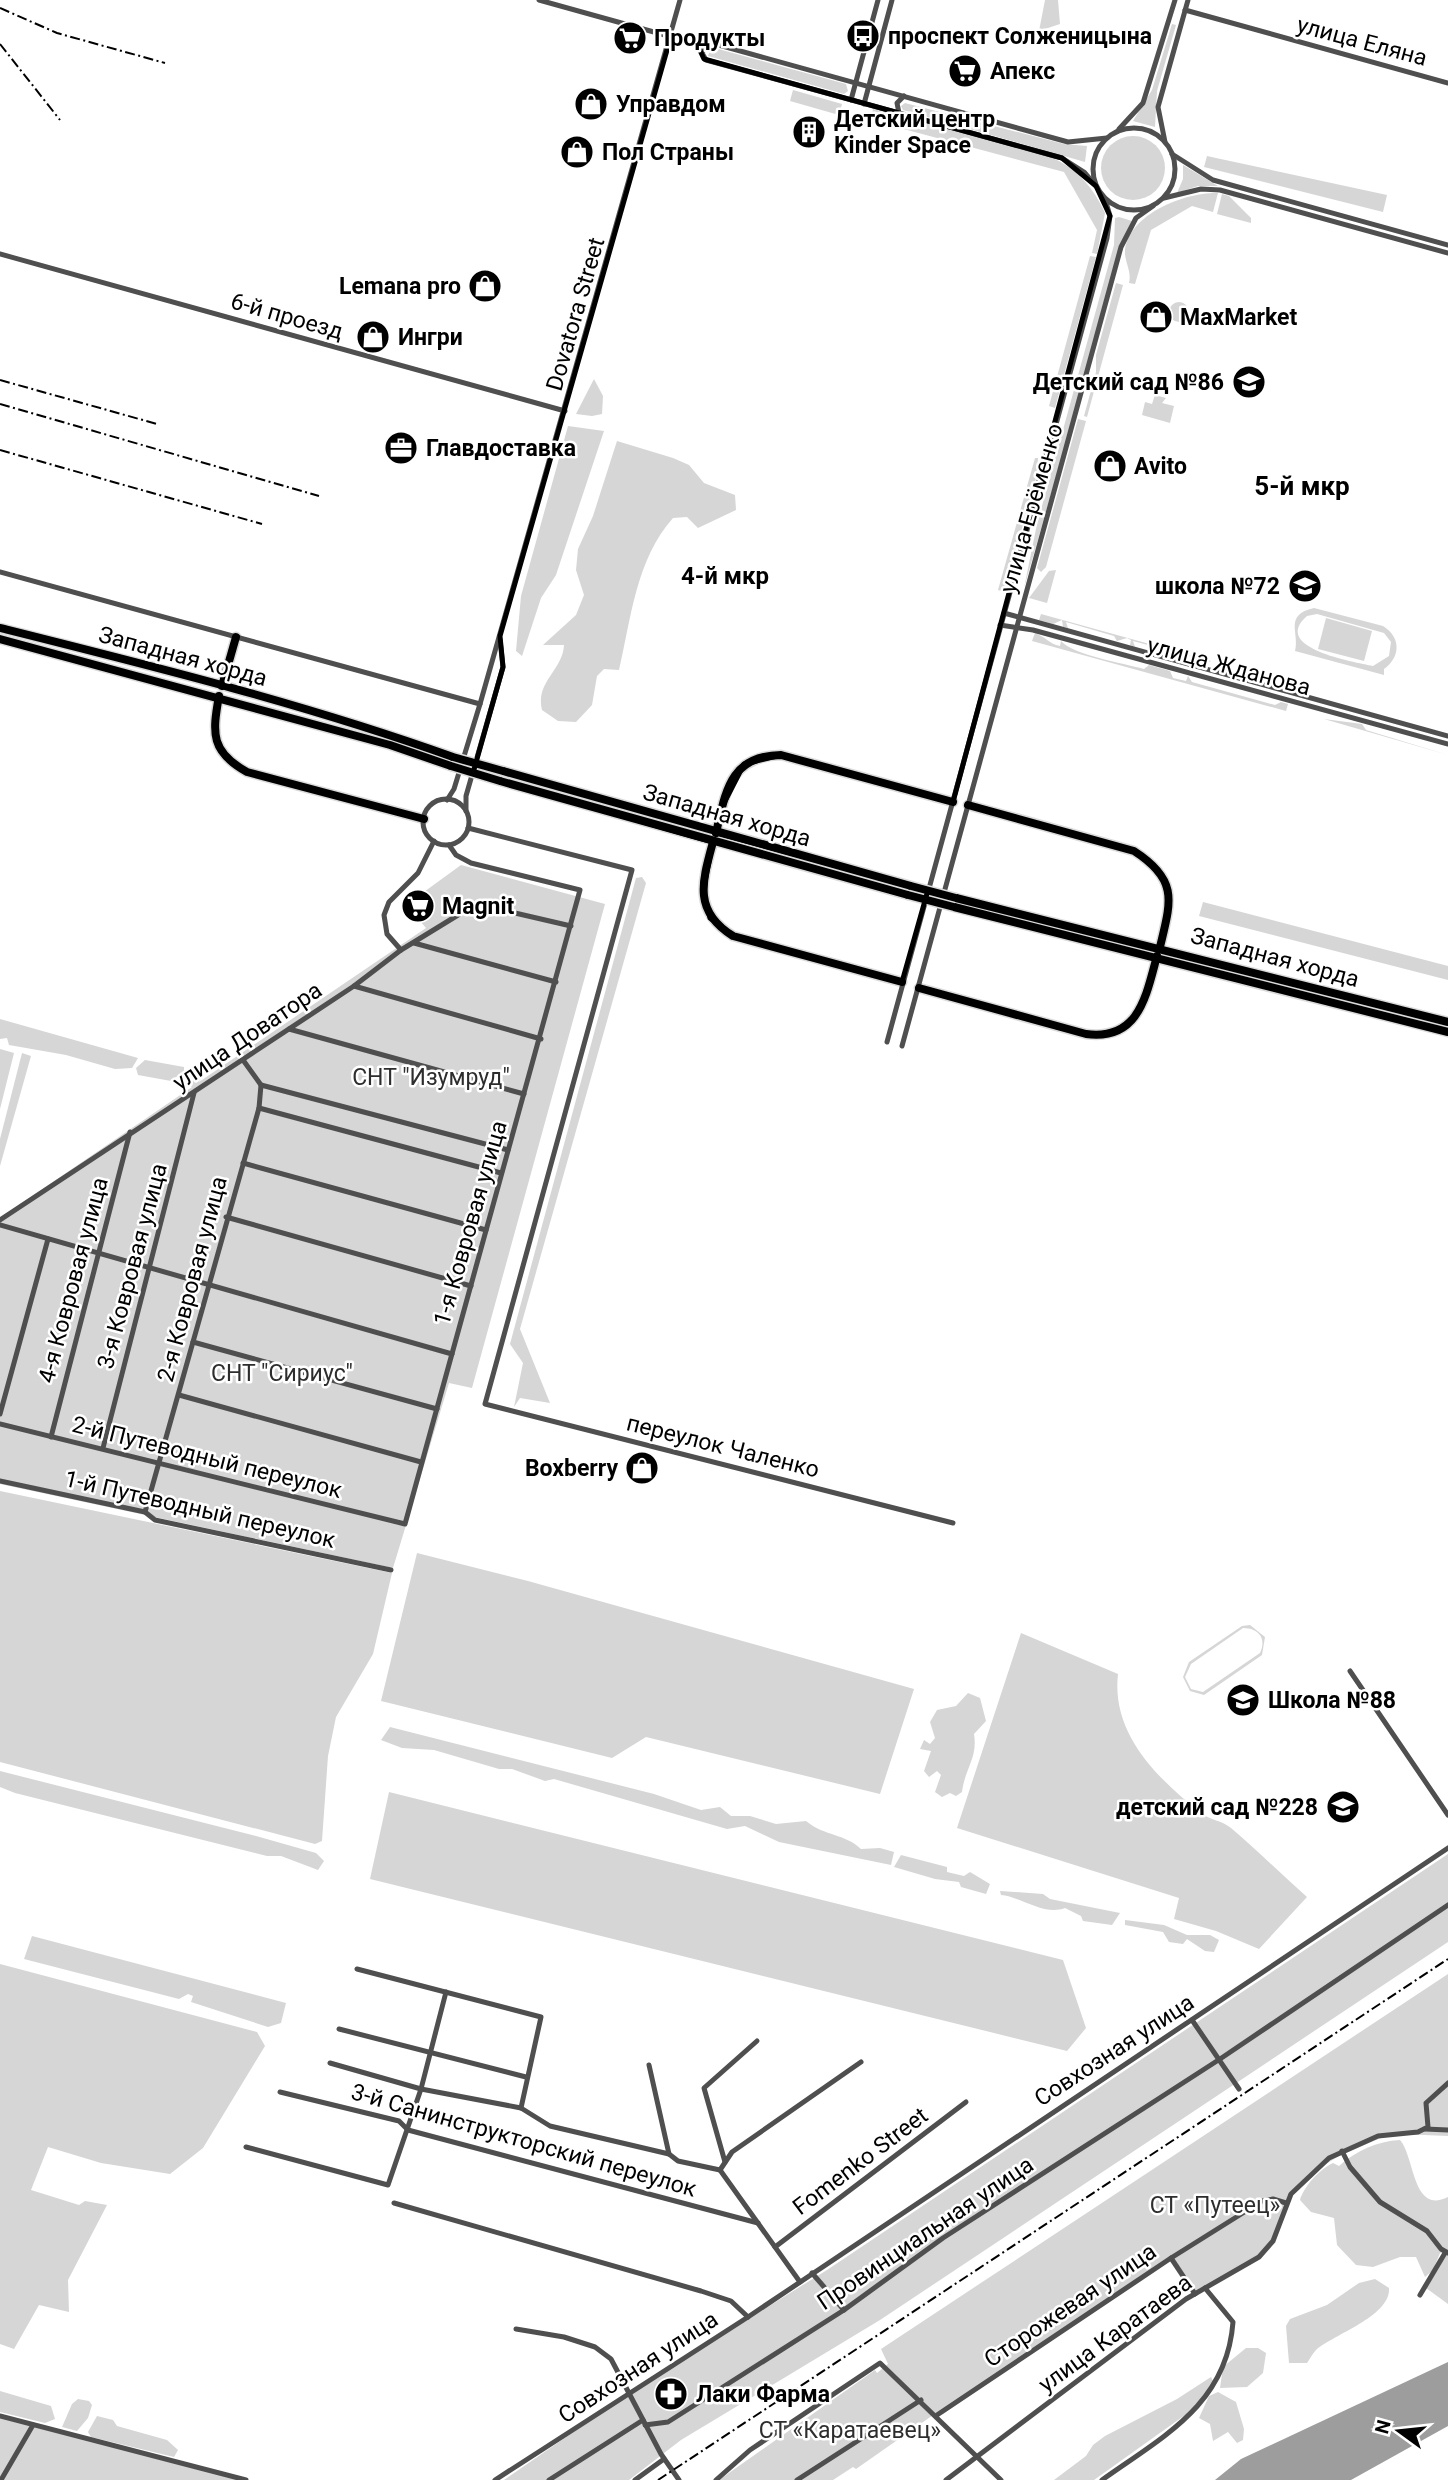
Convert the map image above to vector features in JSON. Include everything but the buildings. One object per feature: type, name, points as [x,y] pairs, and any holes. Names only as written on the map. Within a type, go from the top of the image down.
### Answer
[{"type":"highway","name":"Западная хорда","points":[[0,628],[222,686],[393,735],[502,776]]},
{"type":"highway","points":[[222,686],[236,637]]},
{"type":"highway","name":"Западная хорда","points":[[0,639],[219,696],[390,745],[451,766],[502,776],[909,890],[1448,1032]]},
{"type":"highway","points":[[219,696],[215,736],[226,758],[235,765],[247,772],[424,819]]},
{"type":"highway","points":[[902,982],[733,936],[717,926],[705,907],[703,891],[714,837],[734,774],[744,764],[768,755],[781,755],[953,803]]},
{"type":"highway","points":[[968,806],[1134,851],[1149,860],[1161,871],[1167,885],[1170,904],[1160,947]]},
{"type":"highway","name":"Западная хорда","points":[[955,902],[1160,947],[1448,1022]]},
{"type":"highway","points":[[919,988],[1086,1034],[1109,1034],[1135,1019],[1144,1003],[1157,957]]},
{"type":"street","points":[[538,0],[697,44],[708,42],[1068,142],[1107,138]]},
{"type":"street","name":"Dovatora Street","points":[[447,800],[454,789],[481,704],[680,0]]},
{"type":"street","points":[[851,100],[878,0]]},
{"type":"street","points":[[864,104],[892,0]]},
{"type":"street","points":[[1096,186],[1093,176],[1095,155],[1107,138],[1143,103],[1175,0]]},
{"type":"street","points":[[1164,198],[1173,182],[1172,154],[1165,142],[1158,107],[1188,0]]},
{"type":"street","name":"улица Еляна","points":[[1185,10],[1448,83]]},
{"type":"street","points":[[1171,15],[1183,18]]},
{"type":"street","points":[[704,57],[708,42]]},
{"type":"street","points":[[866,43],[872,49],[879,47]]},
{"type":"street","points":[[697,44],[704,57],[1062,158],[1084,172],[1105,199],[1124,209],[1142,210],[1164,198],[1201,190],[1220,190],[1448,253]]},
{"type":"street","points":[[899,113],[897,103],[904,96]]},
{"type":"street","points":[[1117,131],[1138,128],[1148,130],[1165,142]]},
{"type":"street","points":[[1172,154],[1222,183],[1448,245]]},
{"type":"street","name":"улица Ерёменко","points":[[887,1042],[1109,231],[1105,199]]},
{"type":"street","name":"улица Ерёменко","points":[[902,1046],[1121,247],[1136,218],[1153,206]]},
{"type":"street","name":"6-й проезд","points":[[0,254],[565,411]]},
{"type":"street","points":[[0,572],[481,704]]},
{"type":"street","points":[[1012,582],[1018,587],[1027,586]]},
{"type":"street","name":"улица Жданова","points":[[1004,612],[1448,736]]},
{"type":"street","name":"улица Жданова","points":[[1000,625],[1016,627],[1448,744]]},
{"type":"street","name":"Dovatora Street","points":[[466,811],[466,796],[503,667],[500,636]]},
{"type":"street","points":[[447,800],[460,804],[466,811],[468,828],[460,841],[449,845],[434,841],[426,833],[424,819],[430,806],[447,800]]},
{"type":"street","name":"переулок Чаленко","points":[[468,828],[632,870],[485,1404],[953,1523]]},
{"type":"street","points":[[401,950],[387,934],[384,915],[397,892],[412,881],[434,841]]},
{"type":"street","name":"1-я Ковровая улица","points":[[405,1524],[580,890],[471,863],[456,855],[449,845]]},
{"type":"street","name":"улица Доватора","points":[[0,1223],[130,1132],[194,1093],[354,986],[401,950],[475,904],[571,926]]},
{"type":"street","points":[[413,943],[556,982]]},
{"type":"street","points":[[354,986],[541,1039]]},
{"type":"street","points":[[289,1029],[524,1094]]},
{"type":"street","points":[[243,1060],[261,1085],[508,1150]]},
{"type":"street","name":"2-я Ковровая улица","points":[[145,1511],[259,1108],[261,1085]]},
{"type":"street","name":"3-я Ковровая улица","points":[[103,1448],[194,1093]]},
{"type":"street","points":[[259,1108],[501,1173]]},
{"type":"street","name":"4-я Ковровая улица","points":[[51,1437],[130,1132]]},
{"type":"street","points":[[243,1163],[486,1230]]},
{"type":"street","points":[[226,1217],[471,1286]]},
{"type":"street","points":[[0,1223],[48,1239],[452,1353]]},
{"type":"street","points":[[0,1414],[48,1239]]},
{"type":"street","points":[[193,1342],[437,1409]]},
{"type":"street","points":[[179,1395],[421,1462]]},
{"type":"street","name":"2-й Путеводный переулок","points":[[0,1424],[405,1524]]},
{"type":"street","name":"1-й Путеводный переулок","points":[[0,1481],[145,1511],[155,1520],[391,1570]]},
{"type":"street","points":[[1350,1671],[1448,1815]]},
{"type":"street","name":"Совхозная улица","points":[[495,2480],[748,2317],[1448,1848]]},
{"type":"street","name":"Провинциальная улица","points":[[549,2480],[644,2423],[668,2422],[844,2310],[943,2238],[1220,2059],[1448,1905]]},
{"type":"street","points":[[357,1969],[541,2017],[521,2108]]},
{"type":"street","points":[[246,2147],[388,2185],[421,2089],[446,1992]]},
{"type":"street","points":[[1192,2020],[1239,2089]]},
{"type":"street","points":[[339,2029],[526,2077]]},
{"type":"street","points":[[725,2162],[704,2088],[757,2041]]},
{"type":"street","points":[[720,2170],[732,2152],[861,2062]]},
{"type":"street","points":[[330,2063],[421,2089],[521,2108],[551,2126],[669,2154],[678,2161],[720,2170],[800,2282]]},
{"type":"street","points":[[649,2065],[669,2154]]},
{"type":"street","points":[[1424,2129],[1429,2123],[1426,2102],[1448,2083]]},
{"type":"street","name":"3-й Санинструкторский переулок","points":[[280,2092],[399,2121],[408,2130],[758,2223]]},
{"type":"street","name":"Fomenko Street","points":[[775,2247],[966,2102]]},
{"type":"street","points":[[1286,2203],[1291,2194],[1320,2165],[1342,2151],[1378,2136],[1424,2129],[1448,2130]]},
{"type":"street","points":[[1342,2151],[1350,2167],[1380,2202],[1427,2231],[1446,2253],[1420,2294]]},
{"type":"street","name":"Сторожевая улица","points":[[937,2415],[1171,2258],[1262,2202],[1273,2199],[1286,2203]]},
{"type":"street","points":[[394,2203],[701,2291],[731,2301],[748,2317]]},
{"type":"street","name":"улица Каратаева","points":[[946,2480],[1195,2294],[1259,2257],[1273,2241],[1286,2203]]},
{"type":"street","points":[[1171,2258],[1195,2294]]},
{"type":"street","points":[[812,2273],[844,2310]]},
{"type":"street","points":[[1102,2480],[1195,2412],[1214,2385],[1226,2358],[1233,2322],[1205,2288]]},
{"type":"street","points":[[516,2329],[564,2337],[595,2347],[611,2359],[664,2459],[679,2480]]},
{"type":"street","points":[[716,2480],[750,2450],[880,2363],[937,2415],[1001,2480]]},
{"type":"street","points":[[797,2480],[921,2400]]},
{"type":"street","points":[[0,2416],[246,2480]]},
{"type":"street","points":[[1,2480],[33,2425]]},
{"type":"street","points":[[635,2480],[664,2459]]},
{"type":"highlighted area","points":[[671,36],[697,44],[704,59],[1062,158],[1096,186],[1110,216],[953,802],[781,755],[744,764],[722,807],[716,833],[928,890],[902,982],[733,936],[710,918],[703,891],[713,842],[473,773],[503,667],[500,636]]},
{"type":"green space","points":[[1045,0],[1058,0],[1060,24],[1039,31]]},
{"type":"green space","points":[[1172,24],[1176,25],[1157,91],[1155,127],[1133,121],[1152,90]]},
{"type":"green space","points":[[711,47],[846,84],[848,91],[844,94],[708,56]]},
{"type":"green space","points":[[793,90],[842,104],[839,115],[790,101]]},
{"type":"green space","points":[[905,103],[1064,144],[1087,146],[1085,162],[903,110],[901,106]]},
{"type":"green space","points":[[873,109],[1062,162],[1084,180],[1105,213],[1097,254],[1092,253],[1097,230],[1064,172],[870,120]]},
{"type":"green space","points":[[1133,136],[1151,142],[1159,150],[1165,168],[1159,186],[1151,194],[1133,200],[1115,194],[1107,186],[1101,168],[1107,150],[1115,142]]},
{"type":"green space","points":[[1207,156],[1387,195],[1383,212],[1204,167]]},
{"type":"green space","points":[[1183,165],[1218,186],[1198,186],[1177,193],[1183,179]]},
{"type":"green space","points":[[1218,193],[1213,212],[1192,206],[1151,230],[1135,284],[1129,283],[1125,250],[1137,225],[1161,207],[1176,201],[1191,196]]},
{"type":"green space","points":[[1222,194],[1229,196],[1251,218],[1251,223],[1217,214]]},
{"type":"green space","points":[[1115,218],[1132,221],[1126,233],[1024,588],[1037,524],[1114,245]]},
{"type":"green space","points":[[1090,256],[1096,257],[1055,408],[1049,406]]},
{"type":"green space","points":[[1116,283],[1123,285],[1087,417],[1084,416],[1096,372],[1096,355]]},
{"type":"green space","points":[[1179,302],[1186,305],[1189,312],[1186,319],[1179,322],[1172,319],[1169,312],[1172,305]]},
{"type":"green space","points":[[594,379],[603,396],[602,414],[576,414]]},
{"type":"green space","points":[[1155,395],[1166,398],[1162,403],[1174,406],[1170,423],[1142,415],[1145,402],[1152,404]]},
{"type":"green space","points":[[1078,419],[1086,421],[1046,567],[1041,572],[1037,568]]},
{"type":"green space","points":[[568,426],[604,431],[556,575],[541,598],[522,656],[516,651],[521,596]]},
{"type":"green space","points":[[617,441],[689,465],[704,483],[735,495],[736,510],[698,528],[687,517],[673,518],[661,534],[643,571],[619,670],[604,669],[597,676],[592,705],[576,722],[558,721],[542,710],[541,700],[542,692],[559,662],[564,645],[543,645],[576,615],[584,595],[576,570],[578,549],[593,516]]},
{"type":"green space","points":[[1035,458],[1038,458],[1037,475],[1004,592],[998,590]]},
{"type":"green space","points":[[1056,570],[1047,603],[1029,598],[1049,571]]},
{"type":"green space","points":[[1314,608],[1383,626],[1393,636],[1397,647],[1394,659],[1384,669],[1384,675],[1295,651],[1296,620],[1304,611]],"holes":[[[1317,614],[1384,633],[1391,642],[1389,656],[1373,666],[1319,652],[1299,637],[1298,627],[1307,616]]]},
{"type":"green space","points":[[1041,614],[1211,661],[1204,665],[1200,659],[1133,641],[1135,647],[1130,645],[1131,640],[1127,638],[1117,641],[1114,636],[1066,622],[1068,628],[1063,627],[1062,620],[1053,624],[1039,620]]},
{"type":"green space","points":[[1326,618],[1372,631],[1364,661],[1318,649]]},
{"type":"green space","points":[[1035,633],[1056,645],[1060,646],[1061,641],[1067,646],[1099,658],[1144,669],[1149,665],[1170,671],[1173,678],[1186,681],[1188,676],[1192,682],[1275,705],[1281,702],[1288,704],[1286,711],[1032,641]]},
{"type":"green space","points":[[1324,719],[1362,724],[1366,730],[1448,755]]},
{"type":"green space","name":"СНТ \"Изумруд\"","points":[[461,865],[605,904],[472,1388],[449,1383],[393,1568],[0,1484],[0,1218],[192,1087],[186,1084],[186,1078],[195,1074],[202,1078],[199,1082],[426,928],[406,905]]},
{"type":"green space","points":[[642,877],[646,883],[520,1329],[550,1403],[520,1398],[514,1407],[523,1363],[510,1344],[636,878]]},
{"type":"green space","points":[[1203,902],[1448,966],[1448,980],[1199,916]]},
{"type":"green space","points":[[0,1019],[138,1058],[132,1068],[115,1069],[66,1055],[9,1045],[7,1038],[0,1039]]},
{"type":"green space","points":[[0,1049],[14,1053],[0,1109]]},
{"type":"green space","points":[[22,1053],[31,1056],[0,1166],[0,1139]]},
{"type":"green space","points":[[145,1060],[184,1067],[184,1071],[171,1081],[138,1075],[136,1068]]},
{"type":"green space","points":[[0,1491],[392,1573],[373,1654],[336,1717],[328,1756],[322,1841],[315,1844],[0,1762]]},
{"type":"green space","points":[[417,1553],[528,1581],[914,1689],[880,1794],[646,1737],[612,1758],[381,1701]]},
{"type":"green space","points":[[1250,1625],[1265,1637],[1262,1655],[1204,1695],[1190,1691],[1183,1677],[1189,1662],[1242,1626]],"holes":[[[1243,1628],[1257,1632],[1262,1639],[1260,1653],[1203,1692],[1191,1689],[1185,1677],[1191,1664]]]},
{"type":"green space","points":[[1021,1633],[1118,1674],[1122,1716],[1130,1735],[1154,1770],[1202,1814],[1231,1828],[1307,1897],[1259,1949],[1216,1931],[1174,1919],[1179,1898],[957,1828]]},
{"type":"green space","points":[[968,1693],[980,1698],[986,1721],[974,1734],[973,1757],[962,1792],[956,1796],[950,1793],[942,1797],[935,1792],[941,1775],[937,1771],[929,1777],[924,1771],[931,1751],[920,1749],[924,1740],[930,1744],[935,1738],[930,1722],[937,1710],[956,1706]]},
{"type":"green space","points":[[390,1727],[654,1794],[701,1810],[720,1807],[731,1816],[750,1816],[776,1824],[806,1821],[848,1840],[861,1849],[880,1848],[894,1852],[891,1865],[779,1842],[745,1826],[727,1829],[554,1779],[545,1781],[512,1769],[499,1769],[434,1750],[402,1748],[381,1740]]},
{"type":"green space","points":[[0,1771],[256,1836],[316,1853],[324,1861],[318,1870],[281,1856],[267,1856],[15,1793],[0,1787]]},
{"type":"green space","points":[[389,1792],[1063,1960],[1086,2028],[1067,2051],[370,1879]]},
{"type":"green space","points":[[1448,1854],[1448,1942],[880,2320],[681,2440],[629,2480],[504,2480],[634,2390],[827,2270]]},
{"type":"green space","points":[[901,1855],[947,1867],[947,1872],[964,1876],[970,1872],[990,1884],[986,1894],[961,1887],[959,1882],[935,1879],[894,1867]]},
{"type":"green space","points":[[1000,1891],[1043,1894],[1050,1899],[1120,1913],[1112,1925],[1083,1921],[1081,1916],[1065,1908],[1041,1908],[1001,1895]]},
{"type":"green space","points":[[1125,1920],[1164,1925],[1187,1935],[1210,1935],[1219,1940],[1214,1952],[1205,1951],[1187,1939],[1183,1944],[1169,1942],[1163,1932],[1125,1925]]},
{"type":"green space","points":[[32,1936],[286,2003],[281,2023],[268,2027],[191,2002],[193,1996],[188,1994],[179,1999],[24,1959]]},
{"type":"green space","points":[[0,1964],[257,2032],[265,2046],[203,2148],[170,2174],[101,2163],[48,2147],[31,2190],[79,2205],[85,2201],[107,2205],[68,2280],[69,2312],[39,2305],[14,2349],[0,2344]]},
{"type":"green space","name":"СТ «Путеец»","points":[[1448,1974],[1448,2136],[1400,2134],[1383,2137],[1339,2156],[1308,2175],[1290,2195],[1268,2249],[1196,2295],[1170,2258],[943,2414],[936,2413],[856,2469],[853,2467],[833,2480],[719,2480],[875,2370],[877,2373],[888,2364],[881,2349]]},
{"type":"green space","points":[[1400,2140],[1421,2191],[1427,2198],[1436,2200],[1448,2197],[1448,2250],[1440,2253],[1433,2270],[1425,2277],[1416,2257],[1400,2257],[1373,2267],[1356,2265],[1337,2245],[1334,2218],[1311,2212],[1300,2200],[1309,2184],[1333,2163],[1339,2166],[1360,2151]]},
{"type":"green space","points":[[1448,2253],[1448,2304],[1426,2288]]},
{"type":"green space","points":[[1375,2279],[1389,2288],[1387,2298],[1372,2316],[1324,2344],[1307,2363],[1289,2363],[1286,2326],[1290,2319],[1327,2305],[1359,2283]]},
{"type":"green space","points":[[1246,2348],[1258,2348],[1266,2353],[1263,2373],[1247,2387],[1220,2388],[1223,2367]]},
{"type":"green space","points":[[1211,2377],[1214,2383],[1192,2410],[1094,2480],[1054,2480],[1086,2456],[1093,2445],[1105,2436],[1177,2399]]},
{"type":"green space","points":[[0,2391],[51,2406],[55,2419],[45,2423],[0,2412]]},
{"type":"green space","points":[[1218,2392],[1236,2402],[1244,2429],[1243,2440],[1237,2443],[1228,2432],[1213,2441],[1210,2424],[1199,2418],[1209,2396]]},
{"type":"green space","points":[[78,2399],[89,2401],[92,2405],[88,2418],[77,2431],[62,2427],[72,2404]]},
{"type":"green space","points":[[97,2416],[113,2420],[117,2426],[167,2440],[178,2450],[174,2457],[91,2437],[88,2432]]},
{"type":"green space","points":[[0,2417],[247,2480],[0,2480]]},
{"type":"shaded area","points":[[1448,2362],[1448,2426],[1351,2480],[1215,2480],[1241,2459]]},
{"type":"railway","points":[[0,8],[57,33],[165,63]]},
{"type":"railway","points":[[0,44],[60,120]]},
{"type":"railway","points":[[0,380],[157,424]]},
{"type":"railway","points":[[0,404],[319,496]]},
{"type":"railway","points":[[0,450],[262,524]]},
{"type":"railway","points":[[658,2480],[1448,1959]]},
{"type":"place","name":"проспект Солженицына","points":[[863,36]]},
{"type":"place","name":"Продукты","points":[[630,38]]},
{"type":"place","name":"Апекс","points":[[965,71]]},
{"type":"place","name":"Управдом","points":[[591,104]]},
{"type":"place","name":"Детский центр Kinder Space","points":[[809,132]]},
{"type":"place","name":"Пол Страны","points":[[577,152]]},
{"type":"place","name":"Lemana pro","points":[[485,286]]},
{"type":"place","name":"MaxMarket","points":[[1156,317]]},
{"type":"place","name":"Ингри","points":[[373,337]]},
{"type":"place","name":"Детский сад №86","points":[[1249,382]]},
{"type":"place","name":"Главдоставка","points":[[401,448]]},
{"type":"place","name":"Avito","points":[[1110,466]]},
{"type":"place","name":"школа №72","points":[[1305,586]]},
{"type":"place","name":"Magnit","points":[[418,906]]},
{"type":"place","name":"Boxberry","points":[[642,1468]]},
{"type":"place","name":"Школа №88","points":[[1243,1700]]},
{"type":"place","name":"детский сад №228","points":[[1343,1807]]},
{"type":"place","name":"Лаки Фарма","points":[[671,2394]]},
{"type":"district","name":"5-й мкр","points":[[1302,486]]},
{"type":"district","name":"4-й мкр","points":[[725,576]]},
{"type":"park label","name":"СНТ \"Сириус\"","points":[[282,1373]]},
{"type":"park label","name":"СТ «Каратаевец»","points":[[850,2430]]}]
